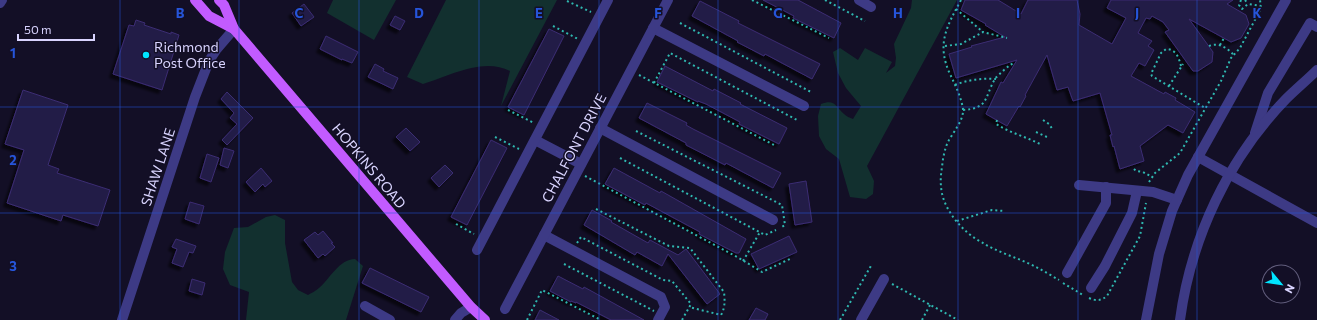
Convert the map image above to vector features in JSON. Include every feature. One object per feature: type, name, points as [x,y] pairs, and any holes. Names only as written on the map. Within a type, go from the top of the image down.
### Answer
[{"type":"main road","name":"HOPKINS ROAD","points":[[195,0],[209,16],[234,29]]},
{"type":"main road","name":"HOPKINS ROAD","points":[[220,0],[224,5],[234,29],[471,307],[484,320]]},
{"type":"street","points":[[477,250],[608,0]]},
{"type":"street","name":"CHALFONT DRIVE","points":[[505,309],[668,0]]},
{"type":"street","points":[[859,0],[871,6]]},
{"type":"street","points":[[1146,320],[1159,254],[1172,211],[1188,175],[1286,0]]},
{"type":"street","points":[[1253,139],[1268,93],[1310,23],[1317,27]]},
{"type":"street","points":[[653,28],[804,106]]},
{"type":"street","name":"SHAW LANE","points":[[122,320],[195,97],[209,61],[216,49],[234,29]]},
{"type":"street","points":[[1180,320],[1185,285],[1197,246],[1210,212],[1236,164],[1253,139],[1286,100],[1317,70]]},
{"type":"street","points":[[600,128],[773,220]]},
{"type":"street","points":[[535,140],[581,164]]},
{"type":"street","points":[[1198,157],[1317,223]]},
{"type":"street","points":[[1079,185],[1153,192],[1177,200]]},
{"type":"street","points":[[1067,273],[1106,203],[1106,187]]},
{"type":"street","points":[[1091,288],[1105,266],[1132,213],[1137,191]]},
{"type":"street","points":[[544,235],[661,297],[665,307],[658,320]]},
{"type":"street","points":[[861,320],[884,279]]},
{"type":"street","points":[[365,306],[390,320]]},
{"type":"street","points":[[455,320],[461,313],[471,307]]},
{"type":"path","points":[[752,0],[829,38]]},
{"type":"path","points":[[826,0],[865,20]]},
{"type":"path","points":[[961,0],[948,24],[944,37],[944,46],[948,71],[960,96],[963,110],[962,117],[947,144],[941,174],[941,187],[944,200],[948,210],[957,221],[969,234],[983,244],[1036,267],[1090,299],[1097,300],[1103,299],[1107,296],[1140,236],[1146,203]]},
{"type":"path","points":[[1241,0],[1239,5],[1242,9],[1248,4]]},
{"type":"path","points":[[1245,0],[1248,4],[1260,6]]},
{"type":"path","points":[[1149,183],[1155,173],[1180,153],[1257,16],[1260,0]]},
{"type":"path","points":[[567,1],[592,13]]},
{"type":"path","points":[[956,9],[983,32],[1007,38]]},
{"type":"path","points":[[680,23],[810,91]]},
{"type":"path","points":[[554,26],[579,39]]},
{"type":"path","points":[[944,46],[961,44],[983,32]]},
{"type":"path","points":[[1220,45],[1224,38]]},
{"type":"path","points":[[1209,46],[1213,44],[1220,45],[1234,55]]},
{"type":"path","points":[[1169,87],[1182,64],[1175,52],[1166,49],[1161,53],[1151,71],[1152,76],[1169,87],[1205,108]]},
{"type":"path","points":[[654,83],[670,53],[796,119]]},
{"type":"path","points":[[963,110],[977,108],[982,104],[989,94],[996,78],[1011,64],[1015,64]]},
{"type":"path","points":[[637,74],[774,145]]},
{"type":"path","points":[[954,85],[962,82],[996,78]]},
{"type":"path","points":[[509,111],[534,124]]},
{"type":"path","points":[[997,120],[996,124],[1008,131],[1029,138],[1042,145]]},
{"type":"path","points":[[1043,120],[1049,124],[1052,130]]},
{"type":"path","points":[[1036,132],[1047,137]]},
{"type":"path","points":[[496,137],[521,150]]},
{"type":"path","points":[[1134,169],[1136,172],[1144,172],[1152,178]]},
{"type":"path","points":[[586,176],[762,272],[792,258]]},
{"type":"path","points":[[596,209],[669,246],[690,248],[724,292],[725,300],[724,310],[721,315],[689,307]]},
{"type":"path","points":[[957,221],[992,210],[1005,211]]},
{"type":"path","points":[[456,224],[477,235]]},
{"type":"path","points":[[743,261],[760,232]]},
{"type":"path","points":[[576,246],[581,237],[663,280],[672,281],[691,304],[682,320]]},
{"type":"path","points":[[840,320],[872,264]]},
{"type":"path","points":[[565,265],[653,310]]},
{"type":"path","points":[[884,279],[958,320]]},
{"type":"path","points":[[527,320],[542,290],[601,320]]},
{"type":"path","points":[[922,320],[930,305]]},
{"type":"green space","points":[[333,0],[396,0],[374,40],[327,13]]},
{"type":"green space","points":[[446,0],[557,0],[501,106],[510,71],[500,67],[489,66],[466,69],[423,84],[407,77]]},
{"type":"green space","points":[[912,0],[957,0],[867,166],[874,181],[873,194],[866,199],[850,197],[839,159],[826,149],[819,136],[818,116],[821,104],[829,102],[832,103],[845,115],[853,119],[861,106],[846,88],[838,73],[833,52],[840,48],[858,60],[865,48],[892,62],[886,73],[895,66],[896,58],[894,44],[911,8]]},
{"type":"green space","points":[[275,215],[285,220],[285,243],[292,282],[298,290],[308,295],[315,291],[339,266],[349,260],[355,259],[363,266],[346,320],[246,320],[249,292],[230,285],[223,269],[225,252],[234,228],[248,227],[266,217]]},
{"type":"building","points":[[763,0],[798,0],[841,23],[834,38],[793,18],[794,16]]},
{"type":"building","points":[[965,0],[998,0],[1021,14],[1028,0],[1077,0],[1080,14],[1079,25],[1112,44],[1126,18],[1107,8],[1111,0],[1233,0],[1227,4],[1246,15],[1249,24],[1241,38],[1231,42],[1189,19],[1213,52],[1212,62],[1198,71],[1193,71],[1165,32],[1169,30],[1163,22],[1152,16],[1150,19],[1146,18],[1138,33],[1152,41],[1148,46],[1154,50],[1145,66],[1139,63],[1131,76],[1164,94],[1165,92],[1176,98],[1175,100],[1195,112],[1183,133],[1168,125],[1140,146],[1144,161],[1120,169],[1100,93],[1073,101],[1068,87],[1057,90],[1047,55],[1020,107],[1019,106],[1007,126],[986,114],[1001,82],[1003,83],[1017,60],[956,78],[949,54],[972,47],[971,46],[1005,37],[961,10]]},
{"type":"building","points":[[700,1],[739,21],[738,23],[820,64],[812,79],[765,54],[764,56],[737,42],[738,41],[692,16]]},
{"type":"building","points":[[304,4],[314,17],[301,26],[292,13]]},
{"type":"building","points":[[395,16],[405,21],[400,30],[390,25]]},
{"type":"building","name":"Richmond Post Office","points":[[136,20],[145,23],[144,25],[171,34],[171,32],[179,35],[162,90],[113,74],[129,25],[134,26]]},
{"type":"building","points":[[549,29],[564,36],[524,115],[508,107]]},
{"type":"building","points":[[326,36],[358,52],[352,63],[342,60],[320,49]]},
{"type":"building","points":[[375,64],[384,69],[383,71],[398,78],[393,89],[368,77]]},
{"type":"building","points":[[665,66],[713,91],[714,89],[787,128],[779,144],[739,124],[740,122],[706,104],[698,102],[657,82]]},
{"type":"building","points":[[23,90],[68,105],[48,165],[59,169],[57,173],[110,190],[98,226],[63,215],[61,221],[7,203],[24,150],[5,144]]},
{"type":"building","points":[[227,92],[253,118],[227,145],[222,140],[237,124],[230,118],[234,113],[221,99]]},
{"type":"building","points":[[647,103],[687,123],[686,125],[693,129],[781,173],[773,188],[726,163],[725,165],[686,145],[686,143],[639,118]]},
{"type":"building","points":[[406,128],[420,142],[410,151],[396,137]]},
{"type":"building","points":[[491,140],[507,148],[467,225],[451,217]]},
{"type":"building","points":[[224,148],[234,151],[228,168],[220,165]]},
{"type":"building","points":[[207,154],[219,158],[211,182],[200,178]]},
{"type":"building","points":[[445,165],[453,173],[439,187],[431,178]]},
{"type":"building","points":[[261,168],[272,181],[265,187],[263,184],[255,192],[246,182]]},
{"type":"building","points":[[614,168],[660,193],[661,191],[746,239],[739,253],[736,253],[699,234],[700,232],[646,203],[645,205],[605,184]]},
{"type":"building","points":[[806,181],[812,222],[795,225],[789,184]]},
{"type":"building","points":[[190,202],[204,206],[199,224],[185,219]]},
{"type":"building","points":[[592,210],[648,243],[650,240],[678,255],[686,249],[720,294],[707,304],[668,254],[662,266],[637,252],[635,255],[584,225]]},
{"type":"building","points":[[323,231],[335,247],[325,256],[323,254],[318,258],[304,240],[315,232],[318,235]]},
{"type":"building","points":[[789,236],[797,252],[759,269],[751,254]]},
{"type":"building","points":[[176,239],[196,246],[193,253],[189,252],[183,267],[172,263],[177,249],[172,247]]},
{"type":"building","points":[[370,268],[429,297],[421,312],[362,283]]},
{"type":"building","points":[[558,276],[583,289],[584,287],[644,320],[611,320],[576,302],[571,302],[550,291]]},
{"type":"building","points":[[192,279],[205,283],[202,295],[189,291]]},
{"type":"building","points":[[756,308],[768,314],[765,320],[749,320]]},
{"type":"building","points":[[540,310],[559,320],[535,320]]},
{"type":"place","name":"Richmond Post Office","points":[[146,55]]}]
